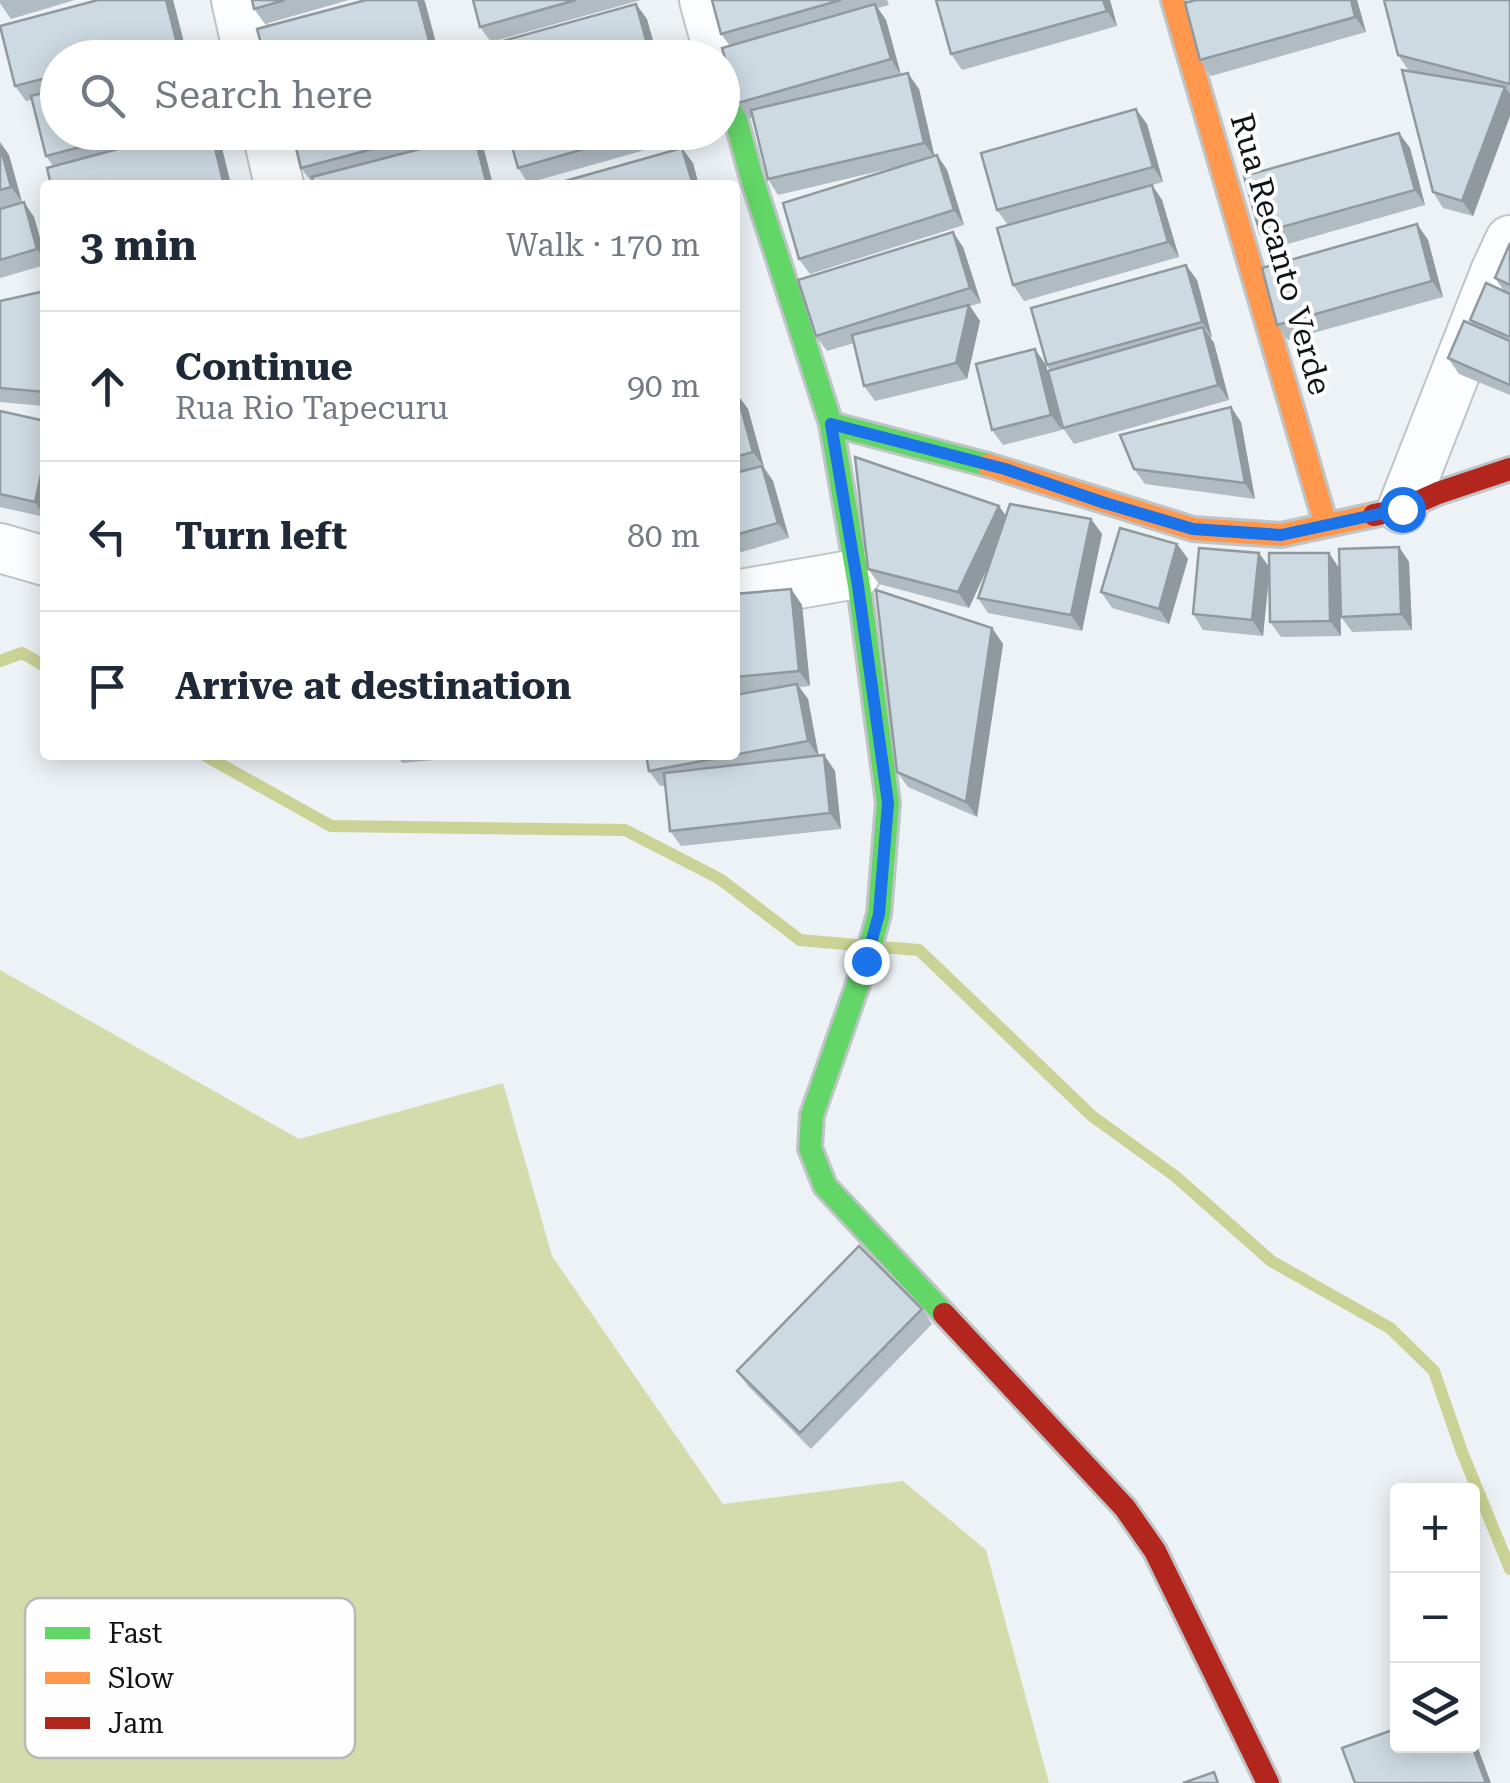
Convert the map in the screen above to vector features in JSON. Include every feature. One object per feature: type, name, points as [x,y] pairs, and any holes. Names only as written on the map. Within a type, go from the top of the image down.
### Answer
[{"type":"street","points":[[236,0],[245,40]]},
{"type":"street","points":[[704,0],[715,40]]},
{"type":"street","name":"Rua Recanto Verde","points":[[1173,0],[1326,525]]},
{"type":"street","points":[[740,130],[831,424],[888,803],[879,914],[812,1115],[810,1148],[825,1186],[1125,1508],[1155,1551],[1268,1783]]},
{"type":"street","points":[[270,150],[278,180]]},
{"type":"street","points":[[1402,509],[1510,240]]},
{"type":"street","points":[[831,424],[1005,469],[1193,529],[1281,535],[1402,509],[1510,469]]},
{"type":"street","points":[[0,548],[40,560]]},
{"type":"street","points":[[740,595],[856,574]]},
{"type":"green space","points":[[0,970],[299,1139],[503,1083],[552,1256],[723,1504],[903,1481],[986,1550],[1049,1783],[0,1783]]},
{"type":"building","points":[[98,0],[166,0],[176,40],[40,40],[40,80],[15,86],[0,26]]},
{"type":"building","points":[[252,0],[285,0],[254,9]]},
{"type":"building","points":[[366,0],[418,0],[429,40],[260,40],[257,29]]},
{"type":"building","points":[[473,0],[576,0],[480,27]]},
{"type":"building","points":[[712,0],[841,0],[721,34]]},
{"type":"building","points":[[936,0],[1103,0],[1107,11],[951,54]]},
{"type":"building","points":[[1351,0],[1355,17],[1200,60],[1185,3]]},
{"type":"building","points":[[1384,0],[1510,0],[1510,84],[1398,55]]},
{"type":"building","points":[[636,4],[646,40],[506,40]]},
{"type":"building","points":[[875,4],[891,59],[740,102],[740,43]]},
{"type":"building","points":[[1402,70],[1505,87],[1462,201],[1433,192]]},
{"type":"building","points":[[908,73],[924,143],[768,179],[751,110]]},
{"type":"building","points":[[40,94],[40,132],[31,96]]},
{"type":"building","points":[[1136,109],[1153,167],[997,210],[981,153]]},
{"type":"building","points":[[1399,133],[1415,190],[1260,233],[1244,176]]},
{"type":"building","points":[[0,146],[11,187],[0,190]]},
{"type":"building","points":[[44,150],[69,150],[46,156]]},
{"type":"building","points":[[114,150],[215,150],[223,180],[50,180],[47,168]]},
{"type":"building","points":[[296,150],[368,150],[301,168]]},
{"type":"building","points":[[416,150],[478,150],[486,180],[313,180],[312,177]]},
{"type":"building","points":[[513,150],[580,150],[518,168]]},
{"type":"building","points":[[683,150],[692,180],[569,180]]},
{"type":"building","points":[[937,155],[954,210],[799,259],[783,203]]},
{"type":"building","points":[[1152,185],[1168,242],[1013,285],[997,228]]},
{"type":"building","points":[[24,202],[37,249],[0,260],[0,209]]},
{"type":"building","points":[[1417,224],[1432,281],[1277,325],[1262,268]]},
{"type":"building","points":[[953,232],[970,288],[816,336],[798,280]]},
{"type":"building","points":[[1510,243],[1510,285],[1495,278]]},
{"type":"building","points":[[1186,265],[1202,322],[1047,365],[1031,308]]},
{"type":"building","points":[[1486,283],[1510,294],[1510,337],[1470,320]]},
{"type":"building","points":[[40,292],[40,392],[0,388],[0,301]]},
{"type":"building","points":[[969,305],[956,363],[864,386],[852,335]]},
{"type":"building","points":[[1464,321],[1510,341],[1510,385],[1448,358]]},
{"type":"building","points":[[1203,327],[1218,385],[1063,428],[1048,371]]},
{"type":"building","points":[[1035,349],[1051,415],[992,430],[976,364]]},
{"type":"building","points":[[740,405],[753,452],[740,456]]},
{"type":"building","points":[[1231,407],[1245,483],[1134,469],[1120,435]]},
{"type":"building","points":[[0,411],[40,420],[40,479],[35,502],[0,494]]},
{"type":"building","points":[[855,457],[999,506],[958,592],[868,569]]},
{"type":"building","points":[[762,466],[778,523],[740,534],[740,472]]},
{"type":"building","points":[[1010,504],[1091,519],[1071,615],[978,598]]},
{"type":"building","points":[[1120,528],[1177,544],[1159,609],[1101,592]]},
{"type":"building","points":[[1399,547],[1401,614],[1341,617],[1339,549]]},
{"type":"building","points":[[1199,548],[1259,553],[1252,620],[1193,614]]},
{"type":"building","points":[[1269,553],[1329,553],[1330,621],[1270,622]]},
{"type":"building","points":[[791,589],[799,671],[740,677],[740,594]]},
{"type":"building","points":[[876,590],[992,628],[966,802],[897,772]]},
{"type":"building","points":[[797,684],[808,741],[740,754],[740,694]]},
{"type":"building","points":[[824,755],[830,813],[670,831],[664,773]]},
{"type":"building","points":[[647,760],[707,760],[649,771]]},
{"type":"building","points":[[859,1246],[922,1309],[800,1433],[737,1371]]},
{"type":"building","points":[[1390,1731],[1390,1753],[1475,1753],[1486,1783],[1355,1783],[1342,1748]]},
{"type":"building","points":[[1214,1772],[1218,1783],[1183,1783]]},
{"type":"waterway","points":[[0,661],[22,653],[40,663]]},
{"type":"waterway","points":[[213,760],[331,826],[625,830],[720,879],[800,940],[857,945]]},
{"type":"waterway","points":[[882,947],[919,950],[1092,1116],[1175,1176],[1271,1261],[1390,1328],[1434,1371],[1510,1569]]},
{"type":"traffic: fast","points":[[740,134],[831,424],[988,465]]},
{"type":"traffic: fast","points":[[831,424],[859,586],[888,803],[879,914],[812,1115],[810,1148],[825,1186],[944,1314]]},
{"type":"traffic: slow","points":[[1173,0],[1326,525]]},
{"type":"traffic: slow","points":[[988,465],[1193,529],[1281,535],[1374,515]]},
{"type":"traffic: jam","points":[[1374,515],[1402,509],[1510,469]]},
{"type":"traffic: jam","points":[[944,1314],[1125,1508],[1155,1551],[1268,1783]]},
{"type":"route","points":[[866,961],[879,914],[888,803],[831,424],[1005,469],[1193,529],[1281,535],[1402,509]]}]
